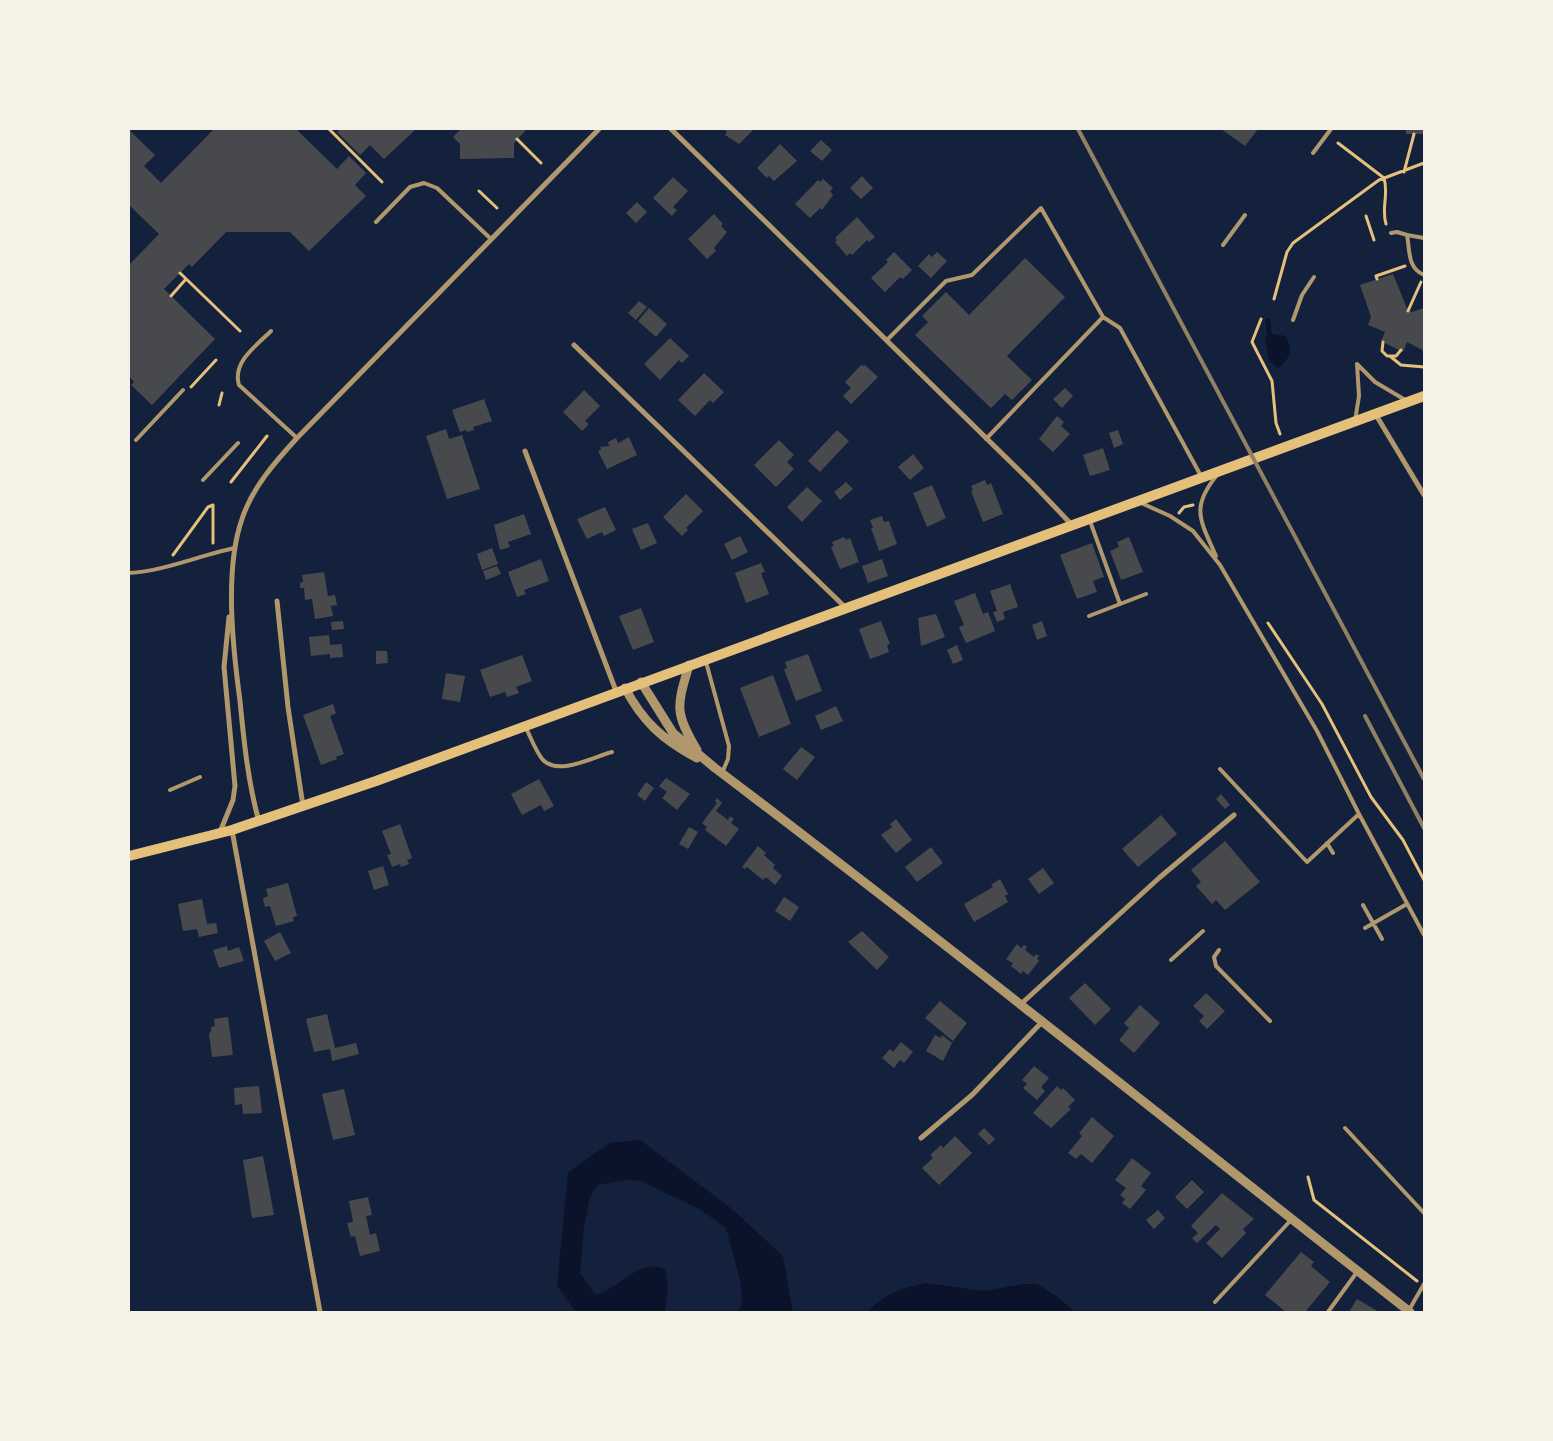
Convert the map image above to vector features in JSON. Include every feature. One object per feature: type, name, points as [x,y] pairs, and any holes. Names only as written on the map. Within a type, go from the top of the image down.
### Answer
[{"type":"main road","points":[[129,856],[220,834],[259,822],[1139,502],[1424,396]]},
{"type":"street","points":[[259,822],[249,782],[233,646],[235,548],[241,520],[251,499],[278,459],[297,438],[599,129]]},
{"type":"street","points":[[671,129],[887,340],[1072,525]]},
{"type":"street","points":[[574,345],[847,608]]},
{"type":"street","points":[[1376,415],[1424,495]]},
{"type":"street","points":[[525,451],[621,690],[656,731],[677,747],[718,771]]},
{"type":"street","points":[[220,834],[236,786],[224,667],[233,587]]},
{"type":"street","points":[[277,601],[288,708],[303,806]]},
{"type":"street","points":[[689,665],[680,693],[679,715],[701,756]]},
{"type":"street","points":[[641,682],[669,728],[718,771],[1022,1004],[1042,1022],[1409,1312]]},
{"type":"street","points":[[1022,1004],[1158,878],[1234,815]]},
{"type":"street","points":[[232,830],[320,1312]]},
{"type":"street","points":[[921,1138],[972,1095],[1042,1022]]},
{"type":"lane","points":[[1313,153],[1331,129]]},
{"type":"lane","points":[[376,222],[410,187],[424,183],[438,188],[491,239]]},
{"type":"lane","points":[[887,340],[946,281],[972,275],[1041,208],[1103,317],[1120,328],[1202,478]]},
{"type":"lane","points":[[1223,245],[1245,215]]},
{"type":"lane","points":[[1391,233],[1397,232],[1424,238]]},
{"type":"lane","points":[[1407,235],[1411,264],[1414,269],[1424,275]]},
{"type":"lane","points":[[1294,320],[1302,294],[1314,277]]},
{"type":"lane","points":[[986,439],[1103,317]]},
{"type":"lane","points":[[271,331],[242,361],[237,377],[240,385],[297,438]]},
{"type":"lane","points":[[1354,423],[1359,396],[1357,364],[1375,382],[1410,402]]},
{"type":"lane","points":[[136,440],[184,391]]},
{"type":"lane","points":[[202,480],[238,443]]},
{"type":"lane","points":[[1220,472],[1203,494],[1200,510],[1205,531],[1220,565],[1317,731],[1424,935]]},
{"type":"lane","points":[[1139,502],[1170,516],[1193,531],[1220,565]]},
{"type":"lane","points":[[1089,519],[1120,604]]},
{"type":"lane","points":[[129,573],[146,572],[235,548]]},
{"type":"lane","points":[[1089,616],[1146,594]]},
{"type":"lane","points":[[705,659],[728,746],[728,759],[718,771]]},
{"type":"lane","points":[[525,726],[542,759],[550,765],[562,767],[612,752]]},
{"type":"lane","points":[[1220,769],[1307,862],[1359,814]]},
{"type":"lane","points":[[170,790],[200,776]]},
{"type":"lane","points":[[1327,843],[1333,853]]},
{"type":"lane","points":[[1365,928],[1372,922],[1407,904]]},
{"type":"lane","points":[[1363,905],[1382,939]]},
{"type":"lane","points":[[1171,960],[1203,931]]},
{"type":"lane","points":[[1219,950],[1214,957],[1216,966],[1270,1021]]},
{"type":"lane","points":[[1345,1128],[1424,1213]]},
{"type":"lane","points":[[1215,1302],[1291,1220]]},
{"type":"lane","points":[[1328,1312],[1357,1272]]},
{"type":"lane","points":[[1409,1312],[1424,1285]]},
{"type":"path","points":[[329,129],[382,182]]},
{"type":"path","points":[[1403,172],[1414,134]]},
{"type":"path","points":[[518,139],[541,163]]},
{"type":"path","points":[[1338,143],[1384,178],[1386,195],[1383,211],[1386,224]]},
{"type":"path","points":[[1274,299],[1290,247],[1338,208],[1384,178],[1424,163]]},
{"type":"path","points":[[479,191],[497,208]]},
{"type":"path","points":[[1366,216],[1374,240]]},
{"type":"path","points":[[1377,279],[1376,276],[1405,266]]},
{"type":"path","points":[[180,273],[240,331]]},
{"type":"path","points":[[171,296],[186,279]]},
{"type":"path","points":[[1408,311],[1421,281]]},
{"type":"path","points":[[1261,319],[1252,342],[1272,381],[1276,399],[1276,423],[1280,434]]},
{"type":"path","points":[[1383,342],[1382,351],[1400,365],[1424,367]]},
{"type":"path","points":[[1392,357],[1401,350]]},
{"type":"path","points":[[184,391],[216,360]]},
{"type":"path","points":[[219,405],[222,393]]},
{"type":"path","points":[[231,482],[267,436]]},
{"type":"path","points":[[165,566],[208,507],[213,505],[213,543]]},
{"type":"path","points":[[1178,513],[1184,508],[1193,505]]},
{"type":"path","points":[[1268,623],[1322,704],[1371,797],[1410,850],[1424,880]]},
{"type":"path","points":[[1308,1178],[1314,1200],[1424,1285]]},
{"type":"water","points":[[1269,333],[1285,336],[1288,340],[1290,349],[1288,358],[1278,368],[1269,361],[1265,339]]},
{"type":"water","points":[[640,1140],[732,1209],[783,1256],[793,1312],[738,1312],[742,1303],[741,1284],[726,1228],[701,1210],[641,1181],[626,1180],[598,1185],[590,1197],[584,1228],[580,1273],[596,1295],[646,1267],[665,1269],[668,1287],[665,1312],[576,1312],[557,1286],[568,1172],[610,1143]]},
{"type":"water","points":[[926,1283],[984,1291],[1023,1284],[1037,1284],[1059,1298],[1075,1312],[868,1312],[881,1300],[894,1292]]},
{"type":"building","points":[[214,129],[296,129],[337,169],[349,156],[366,173],[355,185],[366,196],[309,251],[290,232],[226,232],[192,267],[189,264],[164,289],[215,339],[152,405],[131,385],[134,382],[129,376],[129,265],[159,234],[129,205],[129,130],[155,155],[144,166],[161,183]]},
{"type":"building","points":[[340,129],[416,129],[384,159],[370,145],[360,155],[337,132]]},
{"type":"building","points":[[461,129],[526,130],[514,143],[514,158],[460,159],[460,144],[453,137]]},
{"type":"building","points":[[724,129],[754,129],[739,144],[725,135],[727,132]]},
{"type":"building","points":[[1221,129],[1258,129],[1245,146]]},
{"type":"building","points":[[1406,129],[1424,129],[1424,134],[1406,134]]},
{"type":"building","points":[[821,140],[832,150],[822,161],[810,151]]},
{"type":"building","points":[[780,144],[797,161],[774,181],[769,176],[767,178],[757,168]]},
{"type":"building","points":[[862,176],[873,188],[861,199],[850,188]]},
{"type":"building","points":[[673,177],[688,191],[673,207],[677,210],[672,216],[653,198]]},
{"type":"building","points":[[823,179],[833,188],[830,191],[833,195],[822,210],[820,208],[810,218],[795,204],[818,180],[820,182]]},
{"type":"building","points":[[637,202],[647,212],[636,223],[626,213]]},
{"type":"building","points":[[714,214],[727,232],[714,248],[716,251],[707,259],[688,239]]},
{"type":"building","points":[[857,217],[875,237],[869,242],[867,240],[852,255],[850,253],[847,256],[835,242],[837,240],[835,238]]},
{"type":"building","points":[[894,252],[912,270],[903,279],[900,277],[885,292],[871,278],[888,262],[886,260]]},
{"type":"building","points":[[937,252],[947,261],[931,278],[918,266],[929,254],[932,257]]},
{"type":"building","points":[[1025,258],[1065,297],[1007,356],[1032,380],[1012,400],[1005,394],[991,408],[915,335],[928,322],[922,316],[946,292],[969,315]]},
{"type":"building","points":[[1393,274],[1408,311],[1412,312],[1424,308],[1424,351],[1407,342],[1403,352],[1381,341],[1385,332],[1368,325],[1371,317],[1360,285]]},
{"type":"building","points":[[639,301],[647,307],[636,320],[628,313]]},
{"type":"building","points":[[649,308],[667,324],[656,337],[638,321]]},
{"type":"building","points":[[670,338],[689,356],[682,363],[679,360],[660,380],[644,364]]},
{"type":"building","points":[[861,365],[865,365],[878,377],[851,404],[843,396],[851,388],[845,382]]},
{"type":"building","points":[[704,373],[724,392],[713,403],[710,400],[695,416],[678,400]]},
{"type":"building","points":[[1065,388],[1073,396],[1062,408],[1053,399]]},
{"type":"building","points":[[584,390],[600,406],[585,421],[589,424],[582,431],[563,412]]},
{"type":"building","points":[[484,399],[492,421],[473,427],[474,430],[460,432],[452,410]]},
{"type":"building","points":[[1057,416],[1064,422],[1061,426],[1070,434],[1053,452],[1039,439]]},
{"type":"building","points":[[446,429],[449,439],[462,435],[480,489],[447,499],[426,436]]},
{"type":"building","points":[[837,430],[849,441],[820,472],[808,461]]},
{"type":"building","points":[[1118,430],[1123,444],[1114,448],[1109,433]]},
{"type":"building","points":[[629,437],[637,455],[607,469],[598,451],[601,450],[600,447],[609,446],[608,442],[616,438],[618,443]]},
{"type":"building","points":[[779,440],[794,455],[787,462],[794,469],[776,487],[754,465]]},
{"type":"building","points":[[1103,448],[1110,470],[1090,476],[1083,455]]},
{"type":"building","points":[[913,454],[924,468],[910,480],[898,467]]},
{"type":"building","points":[[985,480],[987,485],[991,483],[1003,514],[983,522],[971,491],[973,490],[971,486]]},
{"type":"building","points":[[846,482],[853,489],[840,500],[834,492]]},
{"type":"building","points":[[932,485],[946,518],[927,527],[913,493]]},
{"type":"building","points":[[807,487],[822,501],[802,522],[787,507]]},
{"type":"building","points":[[686,494],[703,511],[686,528],[688,530],[682,536],[663,517]]},
{"type":"building","points":[[605,507],[616,530],[604,536],[602,532],[587,539],[577,519]]},
{"type":"building","points":[[524,514],[531,534],[508,542],[510,547],[500,550],[494,525]]},
{"type":"building","points":[[882,516],[884,522],[889,521],[897,544],[879,551],[870,520]]},
{"type":"building","points":[[648,523],[657,543],[641,550],[632,529]]},
{"type":"building","points":[[740,536],[748,552],[732,560],[724,544]]},
{"type":"building","points":[[844,537],[846,540],[850,538],[859,562],[840,569],[831,547],[834,546],[832,542]]},
{"type":"building","points":[[1129,537],[1143,572],[1121,580],[1110,551],[1119,547],[1117,542]]},
{"type":"building","points":[[1092,543],[1104,577],[1093,581],[1097,592],[1077,599],[1060,555]]},
{"type":"building","points":[[492,548],[498,564],[482,570],[477,554]]},
{"type":"building","points":[[541,559],[549,581],[524,590],[526,594],[517,597],[508,572]]},
{"type":"building","points":[[882,559],[888,576],[868,583],[862,566]]},
{"type":"building","points":[[761,563],[765,572],[761,573],[769,594],[746,603],[735,573]]},
{"type":"building","points":[[497,566],[501,574],[486,580],[483,571]]},
{"type":"building","points":[[324,572],[328,596],[335,595],[337,605],[331,606],[333,616],[315,619],[312,599],[305,600],[304,588],[300,588],[300,583],[303,582],[302,575]]},
{"type":"building","points":[[1010,584],[1018,607],[1003,612],[1005,619],[997,622],[993,612],[997,611],[990,591]]},
{"type":"building","points":[[975,593],[983,614],[988,612],[995,631],[966,643],[959,627],[964,625],[954,601]]},
{"type":"building","points":[[641,608],[654,642],[633,650],[619,616]]},
{"type":"building","points":[[936,614],[945,637],[921,646],[918,618]]},
{"type":"building","points":[[343,621],[344,629],[332,630],[331,622]]},
{"type":"building","points":[[881,621],[890,644],[887,645],[889,652],[870,659],[859,629]]},
{"type":"building","points":[[1042,621],[1047,636],[1037,640],[1032,625]]},
{"type":"building","points":[[329,635],[330,645],[342,644],[343,657],[330,658],[330,654],[311,656],[309,637]]},
{"type":"building","points":[[957,645],[963,660],[953,664],[947,650]]},
{"type":"building","points":[[376,651],[387,651],[388,663],[376,664]]},
{"type":"building","points":[[808,654],[822,691],[796,701],[784,669],[787,668],[785,662]]},
{"type":"building","points":[[522,655],[532,681],[516,687],[519,693],[507,697],[505,692],[490,697],[480,670]]},
{"type":"building","points":[[446,673],[465,676],[460,702],[442,699]]},
{"type":"building","points":[[773,675],[791,724],[759,737],[740,688]]},
{"type":"building","points":[[333,704],[336,713],[330,716],[344,754],[321,765],[303,715]]},
{"type":"building","points":[[836,706],[843,721],[821,730],[815,716]]},
{"type":"building","points":[[801,747],[815,757],[797,780],[783,769]]},
{"type":"building","points":[[666,778],[690,794],[677,810],[662,798],[667,792],[659,786]]},
{"type":"building","points":[[539,779],[554,806],[544,811],[541,805],[522,815],[511,794]]},
{"type":"building","points":[[646,782],[654,788],[645,801],[637,795]]},
{"type":"building","points":[[1221,794],[1230,805],[1225,809],[1216,799]]},
{"type":"building","points":[[717,798],[722,803],[716,811],[728,820],[730,816],[734,819],[731,823],[739,829],[726,846],[705,830],[707,827],[702,823],[717,803],[715,801]]},
{"type":"building","points":[[1161,815],[1177,834],[1138,867],[1122,849]]},
{"type":"building","points":[[896,819],[912,840],[896,853],[881,835],[892,827],[890,824]]},
{"type":"building","points":[[400,824],[412,858],[407,860],[409,864],[401,867],[400,864],[392,867],[387,855],[391,854],[382,831]]},
{"type":"building","points":[[689,827],[698,832],[688,849],[679,844]]},
{"type":"building","points":[[1225,841],[1260,882],[1225,910],[1216,900],[1212,904],[1196,886],[1201,882],[1191,870]]},
{"type":"building","points":[[758,846],[766,853],[764,855],[775,865],[773,868],[782,876],[775,885],[766,877],[763,880],[747,867],[745,869],[742,867]]},
{"type":"building","points":[[931,847],[943,863],[917,882],[905,867]]},
{"type":"building","points":[[383,866],[389,885],[374,890],[368,871]]},
{"type":"building","points":[[1043,868],[1054,883],[1039,894],[1028,879]]},
{"type":"building","points":[[1000,879],[1008,894],[1005,896],[1008,902],[974,922],[964,904],[993,887],[991,885]]},
{"type":"building","points":[[288,883],[297,916],[293,917],[294,921],[276,926],[270,906],[265,907],[263,898],[268,896],[266,889]]},
{"type":"building","points":[[784,897],[799,907],[790,921],[775,911]]},
{"type":"building","points":[[202,899],[207,924],[216,923],[218,933],[199,937],[197,929],[183,931],[178,904]]},
{"type":"building","points":[[862,931],[889,957],[877,970],[848,942]]},
{"type":"building","points":[[280,932],[291,953],[275,961],[264,941]]},
{"type":"building","points":[[1017,944],[1021,948],[1024,945],[1027,947],[1025,950],[1034,957],[1036,954],[1039,956],[1037,959],[1039,961],[1028,975],[1023,971],[1021,974],[1011,966],[1013,963],[1006,959]]},
{"type":"building","points":[[227,946],[228,951],[239,947],[244,961],[219,968],[213,950]]},
{"type":"building","points":[[1085,983],[1111,1009],[1095,1025],[1069,998]]},
{"type":"building","points":[[1206,993],[1225,1011],[1207,1029],[1199,1021],[1204,1016],[1193,1006]]},
{"type":"building","points":[[940,1001],[967,1023],[953,1041],[925,1018]]},
{"type":"building","points":[[1140,1005],[1160,1023],[1134,1053],[1119,1040],[1129,1028],[1124,1023]]},
{"type":"building","points":[[327,1014],[335,1048],[356,1043],[359,1054],[332,1061],[330,1049],[314,1052],[306,1019]]},
{"type":"building","points":[[228,1017],[233,1055],[212,1057],[209,1033],[211,1032],[211,1027],[215,1026],[214,1019]]},
{"type":"building","points":[[935,1035],[941,1038],[942,1035],[952,1043],[943,1061],[926,1051]]},
{"type":"building","points":[[901,1042],[913,1052],[904,1063],[900,1060],[894,1068],[882,1058],[890,1049],[893,1052]]},
{"type":"building","points":[[1034,1066],[1049,1078],[1041,1087],[1045,1091],[1037,1100],[1023,1088],[1027,1084],[1022,1080]]},
{"type":"building","points":[[259,1086],[262,1113],[243,1114],[242,1104],[235,1105],[234,1088]]},
{"type":"building","points":[[1057,1086],[1061,1090],[1063,1088],[1075,1100],[1068,1107],[1071,1109],[1051,1128],[1033,1113]]},
{"type":"building","points":[[344,1089],[355,1135],[333,1140],[322,1094]]},
{"type":"building","points":[[1092,1117],[1114,1136],[1092,1163],[1081,1154],[1076,1159],[1068,1153],[1082,1136],[1079,1133]]},
{"type":"building","points":[[984,1128],[995,1139],[989,1145],[978,1134]]},
{"type":"building","points":[[955,1136],[972,1153],[939,1185],[922,1168],[933,1158],[930,1155],[941,1145],[943,1148]]},
{"type":"building","points":[[263,1156],[274,1215],[252,1218],[243,1160]]},
{"type":"building","points":[[1132,1158],[1151,1173],[1141,1186],[1146,1190],[1130,1209],[1122,1203],[1125,1199],[1120,1195],[1126,1188],[1115,1180]]},
{"type":"building","points":[[1192,1180],[1204,1192],[1187,1209],[1175,1197]]},
{"type":"building","points":[[1222,1193],[1254,1219],[1243,1229],[1246,1233],[1222,1258],[1206,1243],[1220,1229],[1216,1225],[1197,1243],[1192,1238],[1198,1233],[1191,1226]]},
{"type":"building","points":[[368,1197],[372,1215],[366,1216],[370,1235],[376,1233],[380,1251],[360,1256],[355,1236],[351,1237],[347,1223],[353,1222],[349,1201]]},
{"type":"building","points":[[1158,1210],[1165,1218],[1154,1229],[1146,1220]]},
{"type":"building","points":[[1301,1252],[1314,1262],[1311,1266],[1330,1282],[1305,1312],[1286,1312],[1265,1295]]},
{"type":"building","points":[[1357,1299],[1379,1312],[1349,1312]]},
{"type":"waterway","points":[[1268,321],[1269,333]]},
{"type":"railway","points":[[1078,129],[1424,779]]},
{"type":"railway","points":[[1365,716],[1424,828]]}]
